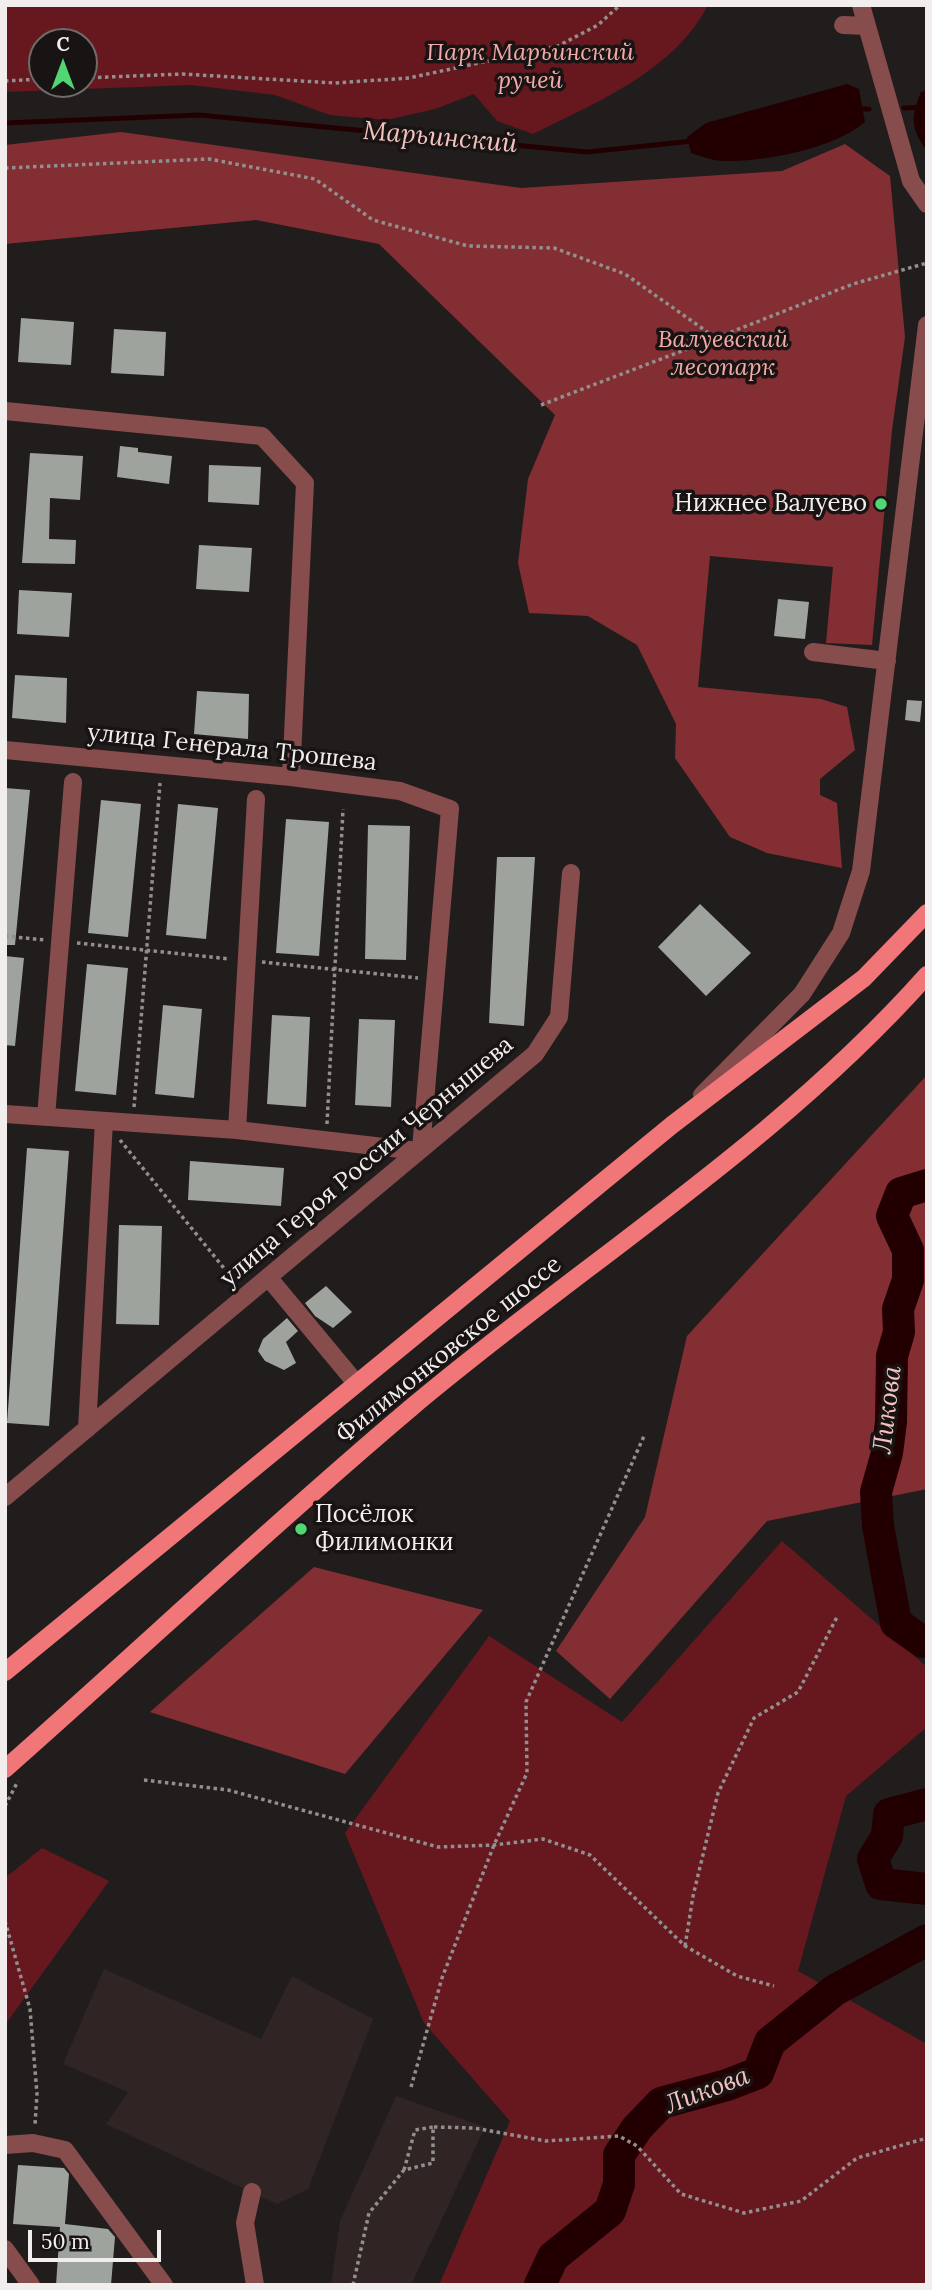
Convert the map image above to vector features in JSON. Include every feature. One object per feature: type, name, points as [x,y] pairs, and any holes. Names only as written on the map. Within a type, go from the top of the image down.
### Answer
[{"type":"main road","name":"Филимонковское шоссе","points":[[5,1672],[672,1125],[864,978],[926,913]]},
{"type":"main road","name":"Филимонковское шоссе","points":[[13,1771],[412,1407],[792,1108],[899,1006],[927,975]]},
{"type":"street","points":[[861,5],[911,181],[927,204]]},
{"type":"street","points":[[843,25],[867,26]]},
{"type":"street","points":[[672,1125],[802,994],[841,933],[861,871],[927,326]]},
{"type":"street","points":[[5,411],[261,436],[305,483],[291,776]]},
{"type":"street","points":[[813,652],[887,661]]},
{"type":"street","name":"улица Генерала Трошева","points":[[5,750],[291,776],[400,791],[450,809],[435,979]]},
{"type":"street","points":[[46,1116],[74,782]]},
{"type":"street","points":[[237,1130],[256,799]]},
{"type":"street","name":"улица Героя России Чернышева","points":[[5,1497],[535,1054],[559,1017],[571,873]]},
{"type":"street","points":[[5,1114],[237,1130],[419,1150],[435,979]]},
{"type":"street","points":[[87,1429],[104,1121]]},
{"type":"street","points":[[268,1277],[356,1383]]},
{"type":"street","points":[[5,2145],[33,2143],[65,2150],[164,2285]]},
{"type":"street","points":[[252,2192],[246,2223],[255,2285]]},
{"type":"street","points":[[5,2249],[31,2285]]},
{"type":"path","points":[[98,77],[182,74],[335,83],[409,78],[558,47],[598,25],[620,5]]},
{"type":"path","points":[[5,82],[28,80]]},
{"type":"path","points":[[5,168],[209,159],[315,179],[373,220],[468,246],[554,248],[625,274],[716,338]]},
{"type":"path","points":[[541,405],[853,284],[927,263]]},
{"type":"path","points":[[132,1123],[160,783]]},
{"type":"path","points":[[326,1140],[343,809]]},
{"type":"path","points":[[5,936],[435,979]]},
{"type":"path","points":[[104,1121],[246,1296]]},
{"type":"path","points":[[411,2087],[442,1978],[494,1845],[527,1773],[526,1702],[644,1436]]},
{"type":"path","points":[[685,1946],[693,1896],[718,1793],[754,1718],[798,1692],[837,1617]]},
{"type":"path","points":[[5,1806],[13,1771]]},
{"type":"path","points":[[144,1780],[228,1790],[438,1847],[494,1845],[543,1839],[590,1855],[685,1946],[737,1976],[774,1986]]},
{"type":"path","points":[[5,1921],[30,2009],[34,2036],[37,2094],[33,2143]]},
{"type":"path","points":[[404,2170],[433,2163],[433,2127]]},
{"type":"path","points":[[353,2285],[369,2213],[404,2170],[415,2130],[433,2127],[474,2128],[546,2141],[619,2136],[637,2146],[681,2194],[744,2213],[801,2202],[857,2158],[927,2137]]},
{"type":"shaded area","points":[[847,84],[859,89],[865,122],[835,140],[798,152],[740,161],[719,161],[691,153],[687,137],[706,123]]},
{"type":"shaded area","points":[[927,90],[927,151],[915,129],[914,116],[921,92]]},
{"type":"shaded area","points":[[104,1969],[261,2039],[292,1976],[373,2019],[308,2189],[277,2204],[106,2124],[128,2092],[63,2064]]},
{"type":"shaded area","points":[[396,2096],[485,2127],[411,2285],[331,2285],[340,2221]]},
{"type":"green space","name":"Парк Марьинский ручей","points":[[5,5],[708,5],[693,28],[655,66],[608,97],[533,134],[497,121],[474,94],[435,109],[386,120],[330,115],[275,95],[191,85],[98,88],[98,28],[28,28],[28,91],[5,92]]},
{"type":"green space","name":"Валуевский лесопарк","points":[[121,132],[521,188],[782,171],[845,144],[890,176],[905,337],[892,430],[872,645],[826,643],[833,567],[710,556],[698,687],[821,699],[847,707],[855,750],[820,779],[820,795],[837,803],[842,868],[767,853],[730,837],[675,758],[676,724],[637,645],[588,616],[529,613],[518,563],[528,479],[555,415],[379,244],[256,220],[5,244],[5,145]]},
{"type":"green space","points":[[927,1075],[927,1489],[767,1521],[610,1699],[556,1651],[645,1517],[687,1336]]},
{"type":"green space","points":[[782,1541],[927,1667],[927,1727],[846,1796],[798,1971],[927,2044],[927,2285],[439,2285],[510,2121],[424,2023],[345,1833],[489,1636],[622,1722]]},
{"type":"green space","points":[[314,1567],[483,1610],[345,1774],[150,1712]]},
{"type":"green space","points":[[42,1848],[109,1881],[5,2025],[5,1878]]},
{"type":"building","points":[[21,318],[74,322],[71,365],[18,362]]},
{"type":"building","points":[[114,329],[166,332],[164,376],[111,373]]},
{"type":"building","points":[[120,446],[138,448],[138,452],[172,456],[169,484],[117,477]]},
{"type":"building","points":[[30,453],[83,456],[80,500],[50,498],[49,539],[76,540],[75,564],[22,563]]},
{"type":"building","points":[[209,465],[261,467],[259,505],[208,502]]},
{"type":"building","points":[[199,545],[252,548],[249,592],[196,589]]},
{"type":"building","points":[[19,590],[72,593],[69,637],[17,634]]},
{"type":"building","points":[[778,599],[809,602],[805,639],[774,636]]},
{"type":"building","points":[[15,675],[67,678],[66,723],[12,718]]},
{"type":"building","points":[[197,691],[249,694],[248,739],[194,734]]},
{"type":"building","points":[[907,700],[922,701],[920,722],[905,720]]},
{"type":"building","points":[[5,788],[30,790],[15,945],[5,945]]},
{"type":"building","points":[[101,800],[141,804],[128,937],[88,933]]},
{"type":"building","points":[[178,804],[218,808],[206,939],[166,935]]},
{"type":"building","points":[[286,819],[329,822],[319,956],[276,953]]},
{"type":"building","points":[[368,825],[410,826],[406,960],[365,959]]},
{"type":"building","points":[[497,857],[535,857],[524,1026],[489,1023]]},
{"type":"building","points":[[700,904],[751,953],[706,996],[658,947]]},
{"type":"building","points":[[5,956],[24,958],[15,1046],[5,1045]]},
{"type":"building","points":[[87,964],[128,968],[116,1095],[75,1091]]},
{"type":"building","points":[[163,1005],[202,1009],[194,1098],[155,1094]]},
{"type":"building","points":[[272,1015],[310,1017],[306,1107],[267,1104]]},
{"type":"building","points":[[359,1019],[395,1020],[391,1107],[355,1105]]},
{"type":"building","points":[[27,1148],[69,1151],[49,1426],[7,1423]]},
{"type":"building","points":[[190,1161],[284,1168],[281,1206],[188,1200]]},
{"type":"building","points":[[119,1225],[162,1226],[159,1325],[116,1324]]},
{"type":"building","points":[[326,1286],[352,1312],[333,1328],[315,1316],[305,1303]]},
{"type":"building","points":[[287,1318],[298,1331],[286,1342],[296,1363],[284,1370],[265,1361],[258,1351],[263,1339]]},
{"type":"building","points":[[18,2165],[64,2168],[69,2174],[65,2224],[108,2229],[115,2237],[111,2285],[56,2285],[60,2227],[13,2224]]},
{"type":"waterway","name":"Марьинский","points":[[904,108],[927,107]]},
{"type":"waterway","name":"Марьинский","points":[[855,109],[869,109]]},
{"type":"waterway","name":"Марьинский","points":[[5,123],[199,115],[587,152],[693,141]]},
{"type":"waterway","name":"Ликова","points":[[927,1185],[901,1193],[892,1216],[908,1250],[908,1280],[898,1309],[899,1332],[892,1356],[891,1422],[887,1453],[876,1492],[878,1526],[896,1623],[927,1642]]},
{"type":"waterway","name":"Ликова","points":[[927,1804],[889,1814],[887,1836],[873,1859],[881,1884],[927,1889]]},
{"type":"waterway","name":"Ликова","points":[[540,2285],[553,2257],[610,2211],[619,2184],[619,2155],[637,2128],[661,2103],[727,2085],[758,2073],[770,2042],[835,1990],[927,1940]]},
{"type":"place","name":"Нижнее Валуево","points":[[881,504]]},
{"type":"place","name":"Посёлок Филимонки","points":[[301,1529]]}]
